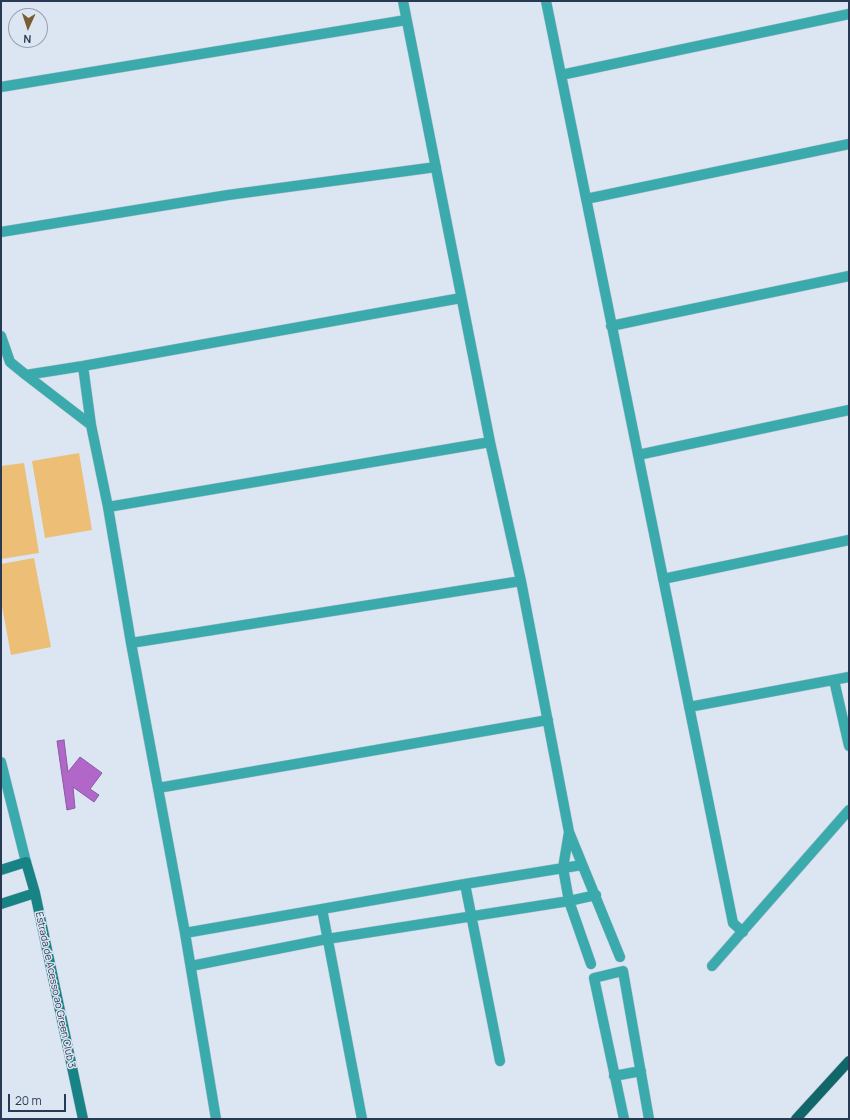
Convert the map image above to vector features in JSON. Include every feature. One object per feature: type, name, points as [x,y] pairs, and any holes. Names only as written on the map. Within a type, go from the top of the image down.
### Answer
[{"type":"main road","points":[[796,1119],[849,1061]]},
{"type":"street","points":[[403,1],[461,298],[490,442],[521,581],[570,832],[620,957]]},
{"type":"street","points":[[546,1],[733,923],[743,932]]},
{"type":"street","points":[[561,75],[849,14]]},
{"type":"street","points":[[1,87],[406,20]]},
{"type":"street","points":[[586,199],[849,144]]},
{"type":"street","points":[[1,232],[228,195],[436,167]]},
{"type":"street","points":[[611,326],[849,276]]},
{"type":"street","points":[[26,375],[461,298]]},
{"type":"street","points":[[1,336],[10,362],[91,425]]},
{"type":"street","points":[[83,366],[91,425],[108,507],[131,643],[191,966],[216,1119]]},
{"type":"street","points":[[638,455],[849,410]]},
{"type":"street","points":[[108,507],[490,442]]},
{"type":"street","points":[[663,579],[849,540]]},
{"type":"street","points":[[131,643],[521,581]]},
{"type":"street","points":[[689,707],[849,678]]},
{"type":"street","points":[[834,680],[849,746]]},
{"type":"street","points":[[158,788],[548,720]]},
{"type":"street","points":[[1,762],[26,862],[1,870]]},
{"type":"street","points":[[712,966],[849,810]]},
{"type":"street","points":[[570,832],[563,868],[569,901],[591,964]]},
{"type":"street","name":"Estrada de Acesso ao Green Club 3","points":[[26,862],[35,893],[83,1119]]},
{"type":"street","points":[[185,933],[582,865]]},
{"type":"street","points":[[465,884],[500,1061]]},
{"type":"street","points":[[1,904],[35,893]]},
{"type":"street","points":[[191,966],[327,939],[569,901],[596,895]]},
{"type":"street","points":[[322,909],[362,1119]]},
{"type":"street","points":[[624,1119],[594,978],[623,971],[649,1119]]},
{"type":"street","points":[[614,1076],[641,1070]]},
{"type":"shaded area","points":[[79,453],[92,530],[45,538],[32,461]]},
{"type":"shaded area","points":[[24,463],[39,553],[1,559],[1,466]]},
{"type":"shaded area","points":[[34,558],[51,647],[11,655],[1,601],[1,564]]},
{"type":"shaded area","points":[[64,740],[68,772],[80,757],[102,773],[90,789],[99,795],[94,802],[73,787],[75,808],[67,810],[57,741]]}]
